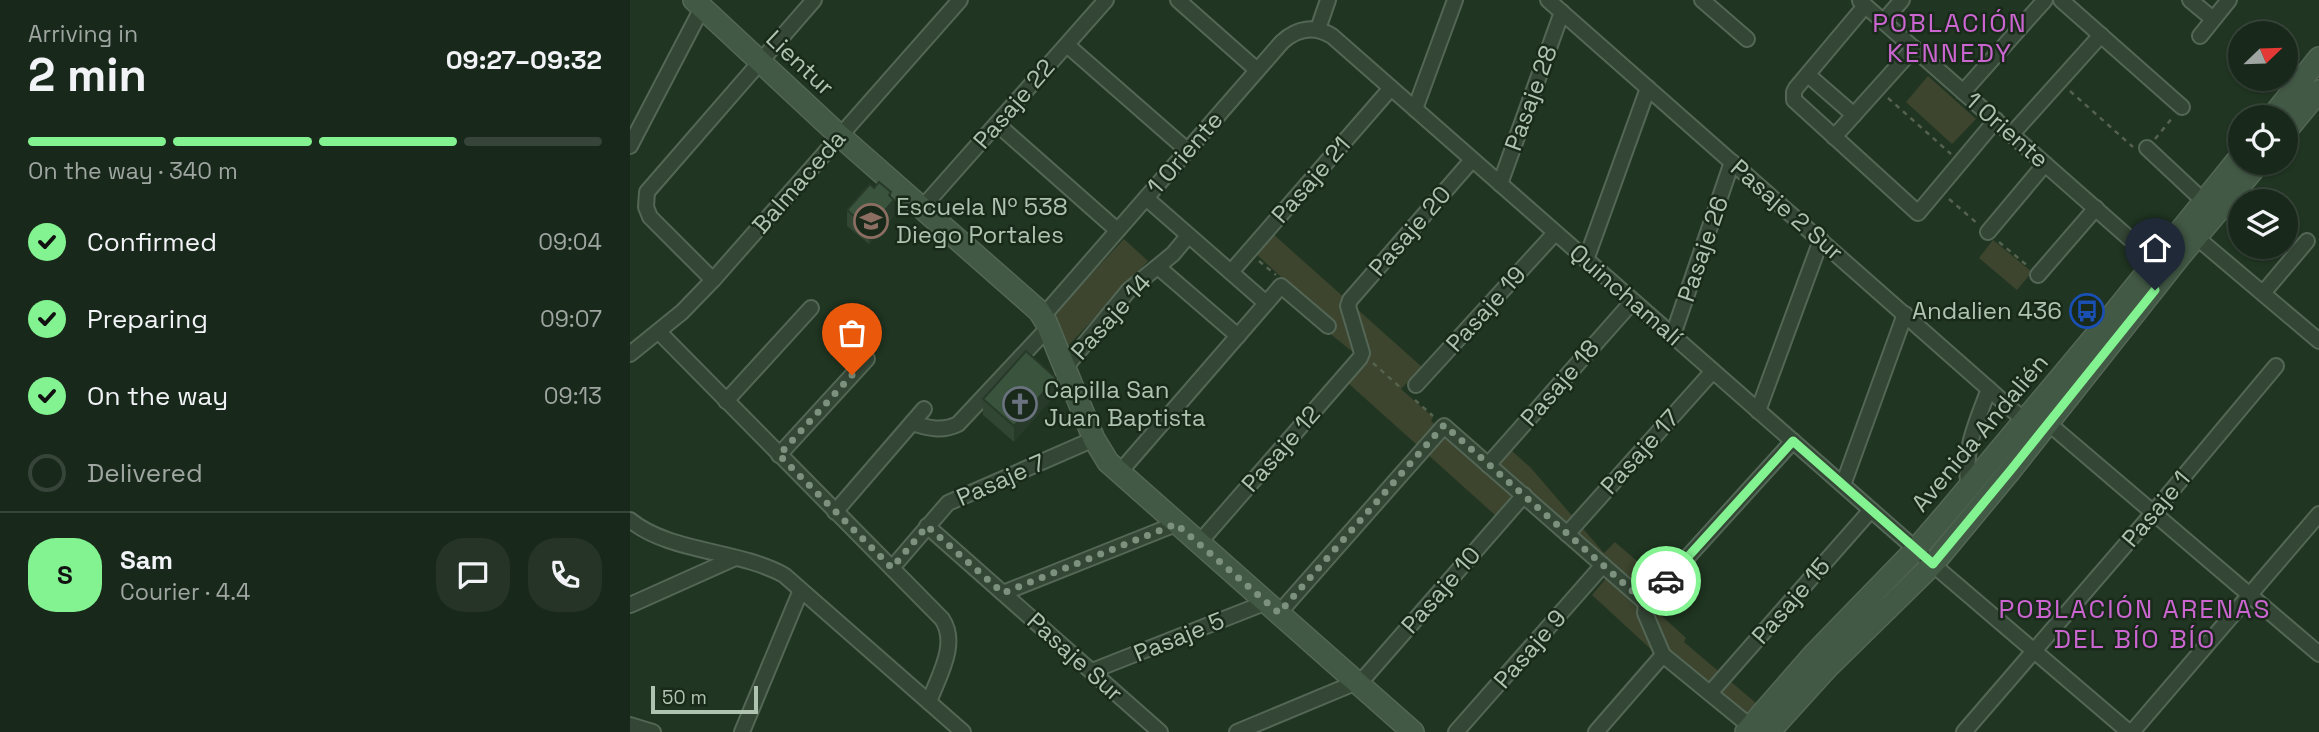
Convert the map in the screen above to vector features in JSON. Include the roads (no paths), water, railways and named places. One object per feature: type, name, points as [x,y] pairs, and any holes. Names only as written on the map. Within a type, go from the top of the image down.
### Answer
[{"type":"main road","name":"Lientur","points":[[698,4],[839,136],[1034,306],[1045,322]]},
{"type":"main road","points":[[2282,105],[2319,58]]},
{"type":"main road","points":[[2298,116],[2319,91]]},
{"type":"main road","name":"Avenida Andalién","points":[[2210,207],[2229,175]]},
{"type":"main road","name":"Avenida Andalién","points":[[1755,730],[1836,660],[1933,564],[2048,423],[2190,231],[2210,207],[2246,175]]},
{"type":"main road","name":"Avenida Andalién","points":[[1755,730],[1849,617],[1916,549],[1969,487],[2155,261],[2190,231]]},
{"type":"main road","points":[[1045,322],[1094,439],[1108,462],[1413,732]]},
{"type":"street","points":[[713,280],[650,217],[646,197],[650,188],[814,0]]},
{"type":"street","name":"Pasaje 22","points":[[922,208],[1106,0]]},
{"type":"street","points":[[1178,0],[1257,70]]},
{"type":"street","points":[[1318,29],[1328,0]]},
{"type":"street","points":[[1415,109],[1455,0]]},
{"type":"street","name":"Pasaje 2 Sur","points":[[1548,0],[2025,421]]},
{"type":"street","points":[[1702,0],[1747,39]]},
{"type":"street","points":[[1883,22],[1902,0]]},
{"type":"street","points":[[1964,92],[2045,0]]},
{"type":"street","points":[[2061,0],[2182,107]]},
{"type":"street","points":[[2190,0],[2213,19]]},
{"type":"street","points":[[2200,36],[2229,0]]},
{"type":"street","name":"Balmaceda","points":[[630,355],[659,332],[713,280],[957,1]]},
{"type":"street","points":[[1862,3],[1797,88],[1794,96],[1797,104],[1918,214],[1996,120]]},
{"type":"street","name":"1 Oriente","points":[[1862,3],[2155,261]]},
{"type":"street","points":[[630,146],[698,4]]},
{"type":"street","name":"Pasaje 28","points":[[1500,184],[1562,12]]},
{"type":"street","name":"1 Oriente","points":[[912,423],[936,429],[958,424],[1045,322],[1118,230],[1287,37],[1299,31],[1318,29]]},
{"type":"street","name":"Quinchamalí","points":[[1318,29],[1332,36],[1871,510],[2130,732]]},
{"type":"street","points":[[2012,134],[2101,35]]},
{"type":"street","points":[[1066,45],[1187,150]]},
{"type":"street","points":[[1834,137],[1914,48]]},
{"type":"street","points":[[1808,75],[1854,115]]},
{"type":"street","name":"Pasaje 21","points":[[1231,272],[1391,88]]},
{"type":"street","points":[[1586,260],[1648,88]]},
{"type":"street","points":[[997,124],[1118,230]]},
{"type":"street","points":[[2147,148],[2210,207]]},
{"type":"street","name":"Pasaje 20","points":[[1362,353],[1348,303],[1472,160]]},
{"type":"street","name":"Pasaje 26","points":[[1673,335],[1732,162]]},
{"type":"street","points":[[1988,232],[2045,164]]},
{"type":"street","points":[[1146,198],[1266,303]]},
{"type":"street","points":[[2038,275],[2096,208]]},
{"type":"street","points":[[2190,231],[2319,341]]},
{"type":"street","name":"Pasaje 19","points":[[1416,385],[1555,233]]},
{"type":"street","name":"Pasaje 14","points":[[1064,369],[1129,290],[1173,254],[1188,236]]},
{"type":"street","points":[[1758,411],[1821,240]]},
{"type":"street","points":[[2263,293],[2307,242]]},
{"type":"street","points":[[1158,267],[1238,336]]},
{"type":"street","points":[[1119,473],[1281,286],[1328,326]]},
{"type":"street","name":"Pasaje 18","points":[[1488,464],[1633,300]]},
{"type":"street","points":[[726,401],[811,307]]},
{"type":"street","points":[[1843,485],[1905,314]]},
{"type":"street","points":[[659,332],[942,619],[949,631],[949,648],[929,702]]},
{"type":"street","name":"Pasaje 12","points":[[1199,543],[1362,353]]},
{"type":"street","points":[[779,455],[867,359]]},
{"type":"street","name":"Pasaje 1","points":[[1964,732],[2276,366]]},
{"type":"street","name":"Pasaje 17","points":[[1567,534],[1713,371]]},
{"type":"street","points":[[1969,487],[1969,446],[1989,389]]},
{"type":"street","points":[[835,512],[924,409]]},
{"type":"street","points":[[2048,423],[2319,654]]},
{"type":"street","points":[[1273,608],[1444,425],[1646,603]]},
{"type":"street","name":"Pasaje 7","points":[[892,568],[948,503],[1094,439]]},
{"type":"street","points":[[1755,730],[1663,655],[1645,612],[1646,603],[1793,441]]},
{"type":"street","name":"Pasaje 10","points":[[1357,682],[1366,676],[1524,495]]},
{"type":"street","name":"Pasaje 15","points":[[1710,693],[1871,510]]},
{"type":"street","points":[[2130,732],[2319,514]]},
{"type":"street","points":[[630,520],[656,536],[773,569],[802,590],[963,732]]},
{"type":"street","points":[[1003,593],[1176,524]]},
{"type":"street","name":"Pasaje Sur","points":[[927,526],[1160,732]]},
{"type":"street","points":[[630,605],[735,558]]},
{"type":"street","name":"Pasaje 9","points":[[1456,732],[1603,565]]},
{"type":"street","points":[[742,732],[802,590]]},
{"type":"street","name":"Pasaje 5","points":[[1092,671],[1273,608]]},
{"type":"street","points":[[1596,732],[1663,655]]},
{"type":"street","points":[[1237,732],[1357,682]]},
{"type":"street","points":[[630,725],[653,732]]},
{"type":"place","name":"Escuela Nº 538 Diego Portales","points":[[871,221]]},
{"type":"place","name":"Andalien 436","points":[[2087,311]]},
{"type":"place","name":"Capilla San Juan Baptista","points":[[1020,404]]},
{"type":"district","name":"POBLACIÓN KENNEDY","points":[[1950,38]]},
{"type":"district","name":"POBLACIÓN ARENAS DEL BÍO BÍO","points":[[2135,624]]}]
